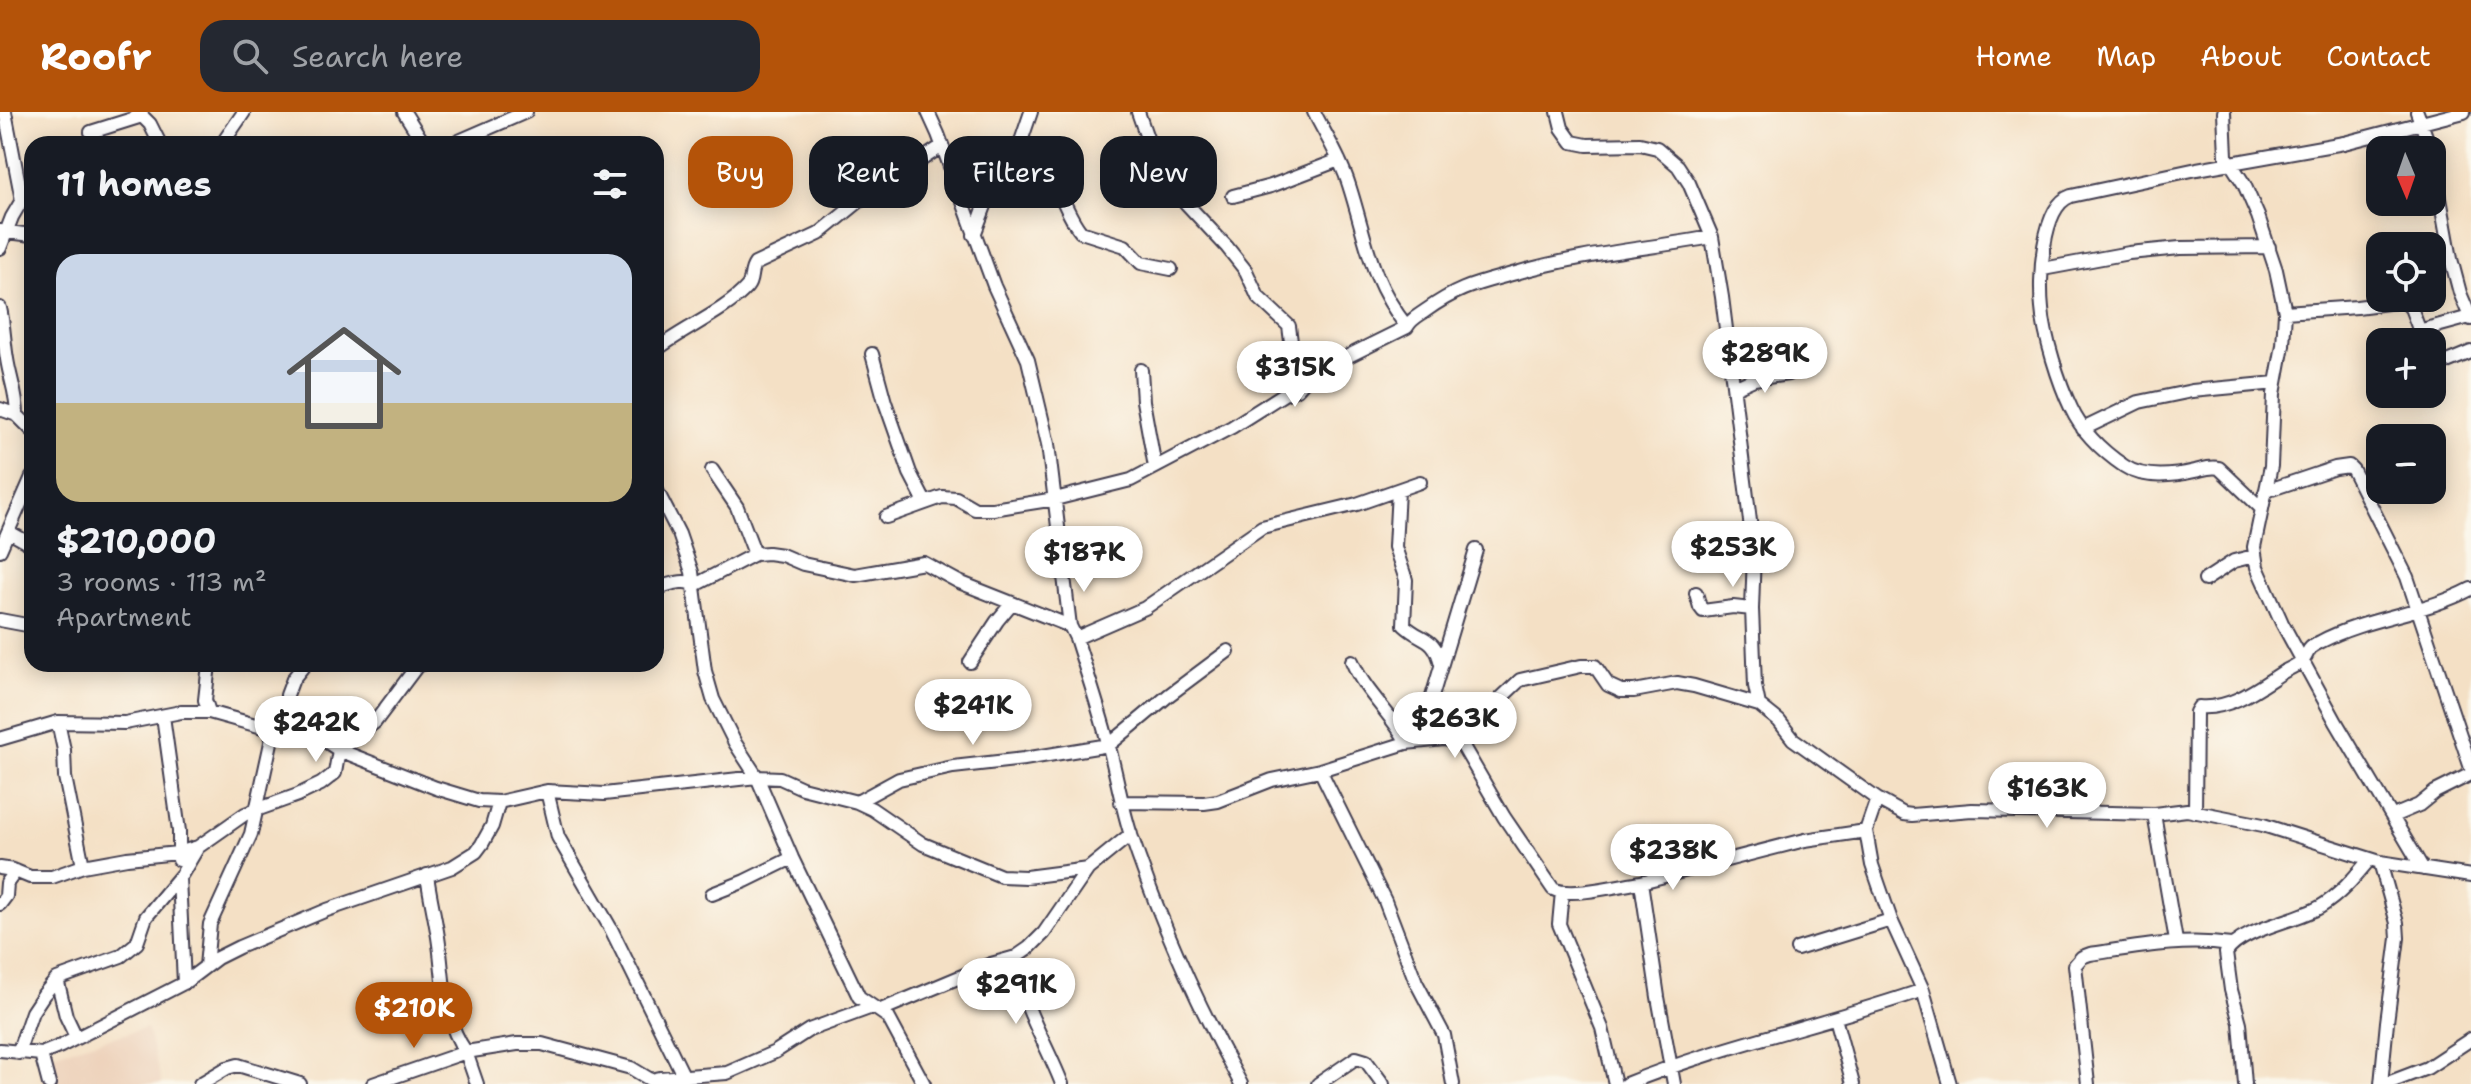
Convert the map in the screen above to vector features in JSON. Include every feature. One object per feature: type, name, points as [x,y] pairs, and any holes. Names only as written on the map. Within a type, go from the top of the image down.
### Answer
[{"type":"street","points":[[0,248],[3,231],[22,200],[5,112]]},
{"type":"street","points":[[228,136],[244,112]]},
{"type":"street","points":[[404,112],[419,136]]},
{"type":"street","points":[[470,136],[526,112]]},
{"type":"street","points":[[928,112],[974,236],[1028,360],[1048,444],[1070,626],[1109,745],[1131,834],[1172,944],[1213,1033],[1241,1084]]},
{"type":"street","points":[[1023,136],[1031,112]]},
{"type":"street","points":[[1138,112],[1158,169],[1167,183],[1227,247],[1246,271],[1258,297],[1289,326],[1297,389]]},
{"type":"street","points":[[1314,112],[1339,160],[1378,283],[1407,327]]},
{"type":"street","points":[[1558,112],[1562,128],[1574,143],[1640,144],[1657,148],[1670,157],[1689,183],[1712,237],[1754,553],[1752,609],[1755,686],[1759,705]]},
{"type":"street","points":[[2224,112],[2224,146],[2229,164],[2250,198],[2269,247],[2285,312],[2276,383],[2271,466],[2254,556],[2271,600],[2336,722],[2423,869]]},
{"type":"street","points":[[2262,509],[2219,468],[2161,474],[2135,472],[2101,448],[2083,429],[2070,407],[2050,349],[2042,308],[2044,246],[2057,207],[2064,198],[2197,169],[2344,143],[2419,118],[2464,112]]},
{"type":"street","points":[[91,132],[140,114],[158,136]]},
{"type":"street","points":[[664,345],[745,289],[750,283],[751,269],[755,264],[819,234],[862,199],[942,146]]},
{"type":"street","points":[[1233,196],[1280,183],[1339,160]]},
{"type":"street","points":[[974,236],[984,208]]},
{"type":"street","points":[[1066,208],[1081,232],[1125,246],[1141,263],[1171,269]]},
{"type":"street","points":[[2285,312],[2404,301],[2422,330],[2471,318],[2451,259],[2443,216]]},
{"type":"street","points":[[3,231],[24,234]]},
{"type":"street","points":[[886,517],[942,497],[956,498],[971,508],[985,510],[1055,499],[1131,480],[1232,427],[1297,389],[1322,369],[1407,327],[1410,321],[1439,301],[1483,280],[1595,255],[1712,237]]},
{"type":"street","points":[[2043,269],[2129,253],[2180,248],[2269,247]]},
{"type":"street","points":[[0,308],[6,357],[17,396],[17,415]]},
{"type":"street","points":[[2446,362],[2471,352]]},
{"type":"street","points":[[872,354],[910,473],[925,502]]},
{"type":"street","points":[[1141,370],[1143,401],[1155,467]]},
{"type":"street","points":[[1734,388],[1754,379],[1788,374]]},
{"type":"street","points":[[2083,429],[2139,402],[2192,391],[2276,383]]},
{"type":"street","points":[[0,409],[17,415],[24,422]]},
{"type":"street","points":[[2266,491],[2349,466],[2393,546],[2419,608],[2471,771],[2419,805],[2393,816]]},
{"type":"street","points":[[712,470],[737,507],[755,554]]},
{"type":"street","points":[[1076,638],[1145,608],[1262,527],[1357,504],[1420,482]]},
{"type":"street","points":[[1398,490],[1395,547],[1406,580],[1404,625],[1432,642],[1442,667]]},
{"type":"street","points":[[0,550],[24,496]]},
{"type":"street","points":[[664,506],[687,553],[695,585],[705,671],[713,699],[735,743],[757,777],[859,997],[888,1017],[924,1084]]},
{"type":"street","points":[[9,532],[24,540]]},
{"type":"street","points":[[1405,741],[1420,725],[1428,710],[1476,550]]},
{"type":"street","points":[[695,585],[755,554],[782,555],[803,564],[855,575],[924,563],[959,582],[1070,626]]},
{"type":"street","points":[[2205,580],[2234,561],[2254,556]]},
{"type":"street","points":[[664,587],[690,582],[695,585]]},
{"type":"street","points":[[2195,812],[2196,712],[2199,707],[2220,706],[2252,692],[2304,659],[2309,648],[2336,634],[2441,602],[2471,589]]},
{"type":"street","points":[[1696,593],[1703,611],[1733,607],[1752,609]]},
{"type":"street","points":[[970,662],[1012,603]]},
{"type":"street","points":[[0,620],[24,624]]},
{"type":"street","points":[[857,802],[899,779],[953,767],[1109,745],[1228,651]]},
{"type":"street","points":[[1352,661],[1363,685],[1397,726],[1405,741]]},
{"type":"street","points":[[1461,743],[1470,737],[1520,680],[1581,666],[1595,666],[1608,685],[1619,691],[1683,684],[1759,705],[1779,721],[1793,739],[1877,799],[1904,814],[1972,810],[2195,812],[2263,825],[2374,861],[2471,876]]},
{"type":"street","points":[[208,672],[205,700],[209,712]]},
{"type":"street","points":[[206,966],[210,924],[251,834],[272,738],[286,714],[287,695],[299,672]]},
{"type":"street","points":[[335,773],[339,750],[375,722],[412,672]]},
{"type":"street","points":[[0,739],[58,722],[125,723],[181,712],[209,712],[322,739],[339,750],[466,799],[499,802],[547,791],[604,794],[757,777],[780,778],[802,788],[857,802],[923,844],[1001,876],[1026,877],[1088,869]]},
{"type":"street","points":[[163,716],[179,831],[184,983]]},
{"type":"street","points":[[58,722],[64,750],[65,777],[83,866]]},
{"type":"street","points":[[1121,802],[1218,801],[1272,780],[1320,770],[1405,741],[1444,739],[1461,743],[1504,817],[1549,884],[1562,892],[1641,882],[1805,840],[1866,831]]},
{"type":"street","points":[[0,868],[30,877],[52,877],[83,866],[178,853],[198,847],[237,819],[310,789],[363,759]]},
{"type":"street","points":[[1320,770],[1385,901],[1416,982],[1444,1035],[1453,1084]]},
{"type":"street","points":[[547,791],[558,837],[611,929],[684,1081]]},
{"type":"street","points":[[1877,799],[1866,831],[1872,865],[1891,920],[1923,990],[1950,1084]]},
{"type":"street","points":[[0,1050],[41,1054],[184,983],[239,947],[327,910],[452,867],[476,852],[488,835],[499,802]]},
{"type":"street","points":[[2154,814],[2176,941]]},
{"type":"street","points":[[373,1084],[466,1052],[517,1044],[542,1044],[631,1068],[647,1082],[660,1078],[684,1081],[727,1073],[775,1052],[809,1030],[1016,957],[1044,933],[1088,869],[1131,834]]},
{"type":"street","points":[[18,1053],[32,1012],[57,979],[121,956],[137,943],[146,917],[179,878],[198,847]]},
{"type":"street","points":[[712,894],[792,858]]},
{"type":"street","points":[[2088,1084],[2075,965],[2078,961],[2090,954],[2176,941],[2231,945],[2318,908],[2335,897],[2374,861]]},
{"type":"street","points":[[2374,861],[2397,923],[2398,938],[2385,1084],[2427,1068],[2471,1039]]},
{"type":"street","points":[[0,904],[6,896],[7,883],[16,871]]},
{"type":"street","points":[[427,875],[444,995],[453,1027],[477,1084]]},
{"type":"street","points":[[1641,882],[1674,1084]]},
{"type":"street","points":[[1562,892],[1559,924],[1602,1028],[1615,1084]]},
{"type":"street","points":[[1797,949],[1891,920]]},
{"type":"street","points":[[2231,945],[2225,960],[2240,1023],[2245,1084]]},
{"type":"street","points":[[1016,957],[1021,989],[1062,1084]]},
{"type":"street","points":[[57,979],[66,1016],[76,1037]]},
{"type":"street","points":[[1626,1084],[1671,1065],[1923,990]]},
{"type":"street","points":[[1835,1018],[1853,1084]]},
{"type":"street","points":[[41,1054],[49,1084]]},
{"type":"street","points":[[1318,1084],[1356,1058],[1366,1061],[1383,1084]]},
{"type":"street","points":[[200,1084],[238,1065],[300,1084]]},
{"type":"shaded area","points":[[147,1028],[162,1084],[45,1084],[37,1058]]}]
